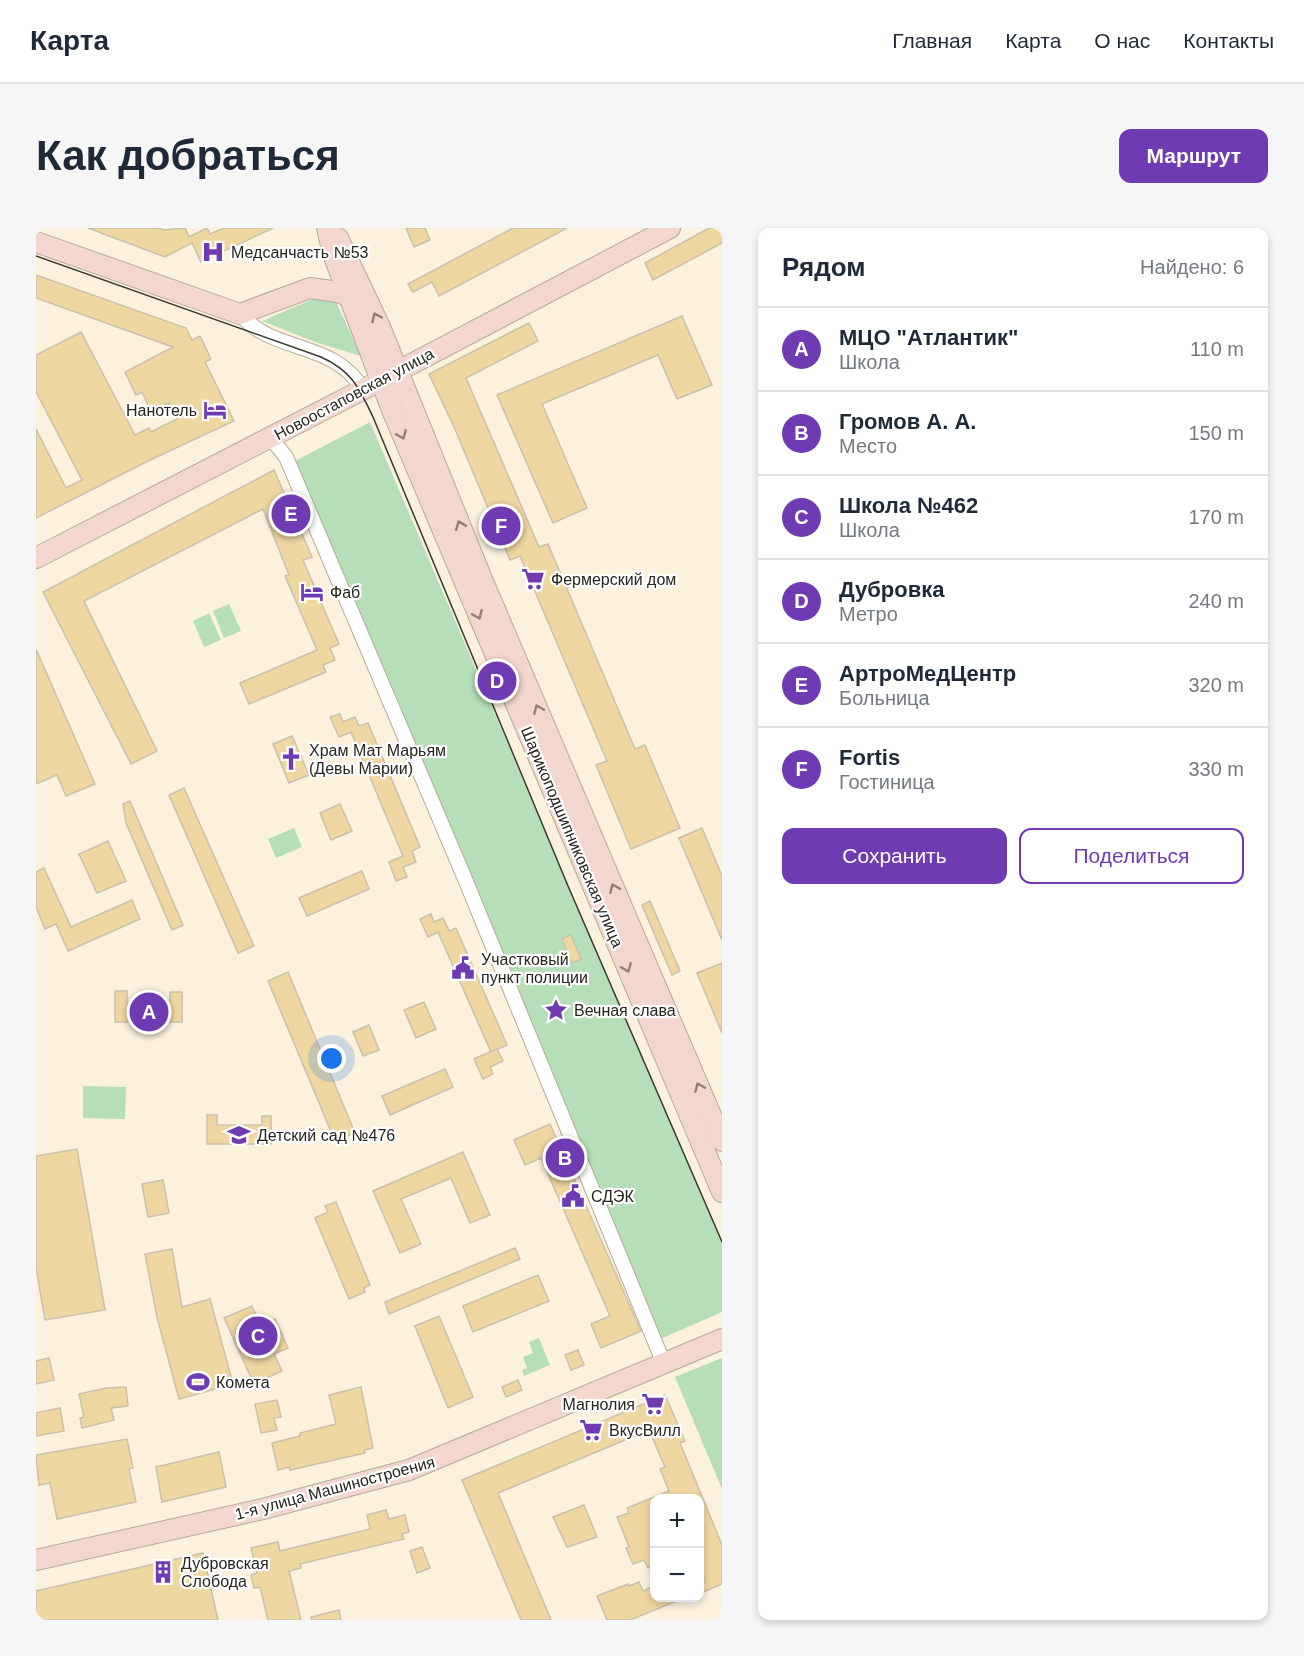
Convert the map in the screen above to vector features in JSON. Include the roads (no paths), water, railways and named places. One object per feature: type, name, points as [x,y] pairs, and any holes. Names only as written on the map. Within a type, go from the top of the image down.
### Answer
[{"type":"main road","points":[[330,228],[333,254],[348,296],[372,385]]},
{"type":"main road","name":"Шарикоподшипниковская улица","points":[[330,228],[344,248],[380,327],[482,579],[722,1141]]},
{"type":"main road","name":"Новоостаповская улица","points":[[36,558],[398,372],[670,228]]},
{"type":"main road","name":"Шарикоподшипниковская улица","points":[[36,242],[240,315]]},
{"type":"main road","points":[[310,288],[333,254]]},
{"type":"main road","points":[[240,315],[310,288],[338,292],[348,296]]},
{"type":"main road","name":"Шарикоподшипниковская улица","points":[[372,385],[722,1192]]},
{"type":"main road","name":"1-я улица Машиностроения","points":[[36,1560],[263,1509],[409,1470],[722,1339]]},
{"type":"street","name":"Шарикоподшипниковская улица","points":[[240,315],[247,323],[264,334],[342,364],[356,379],[372,385]]},
{"type":"street","points":[[270,437],[282,451],[292,470],[465,879],[664,1364]]},
{"type":"tram line","points":[[36,256],[321,357],[332,362],[353,381],[373,417],[568,886],[722,1242]]},
{"type":"place","name":"Медсанчасть №53","points":[[213,252]]},
{"type":"place","name":"Нанотель","points":[[215,410]]},
{"type":"place","name":"АртроМедЦентр","points":[[291,514]]},
{"type":"place","name":"Fortis","points":[[501,526]]},
{"type":"place","name":"Фермерский дом","points":[[533,579]]},
{"type":"place","name":"Фаб","points":[[312,592]]},
{"type":"place","name":"Дубровка","points":[[497,681]]},
{"type":"place","name":"Храм Мат Марьям (Девы Марии)","points":[[291,759]]},
{"type":"place","name":"Участковый пункт полиции","points":[[463,968]]},
{"type":"place","name":"Вечная слава","points":[[556,1010]]},
{"type":"place","name":"МЦО \"Атлантик\"","points":[[149,1012]]},
{"type":"place","name":"Детский сад №476","points":[[239,1135]]},
{"type":"place","name":"Громов А. А.","points":[[565,1158]]},
{"type":"place","name":"СДЭК","points":[[573,1196]]},
{"type":"place","name":"Школа №462","points":[[258,1336]]},
{"type":"place","name":"Комета","points":[[198,1382]]},
{"type":"place","name":"Магнолия","points":[[653,1404]]},
{"type":"place","name":"ВкусВилл","points":[[591,1430]]},
{"type":"place","name":"Дубровская Слобода","points":[[163,1572]]}]
